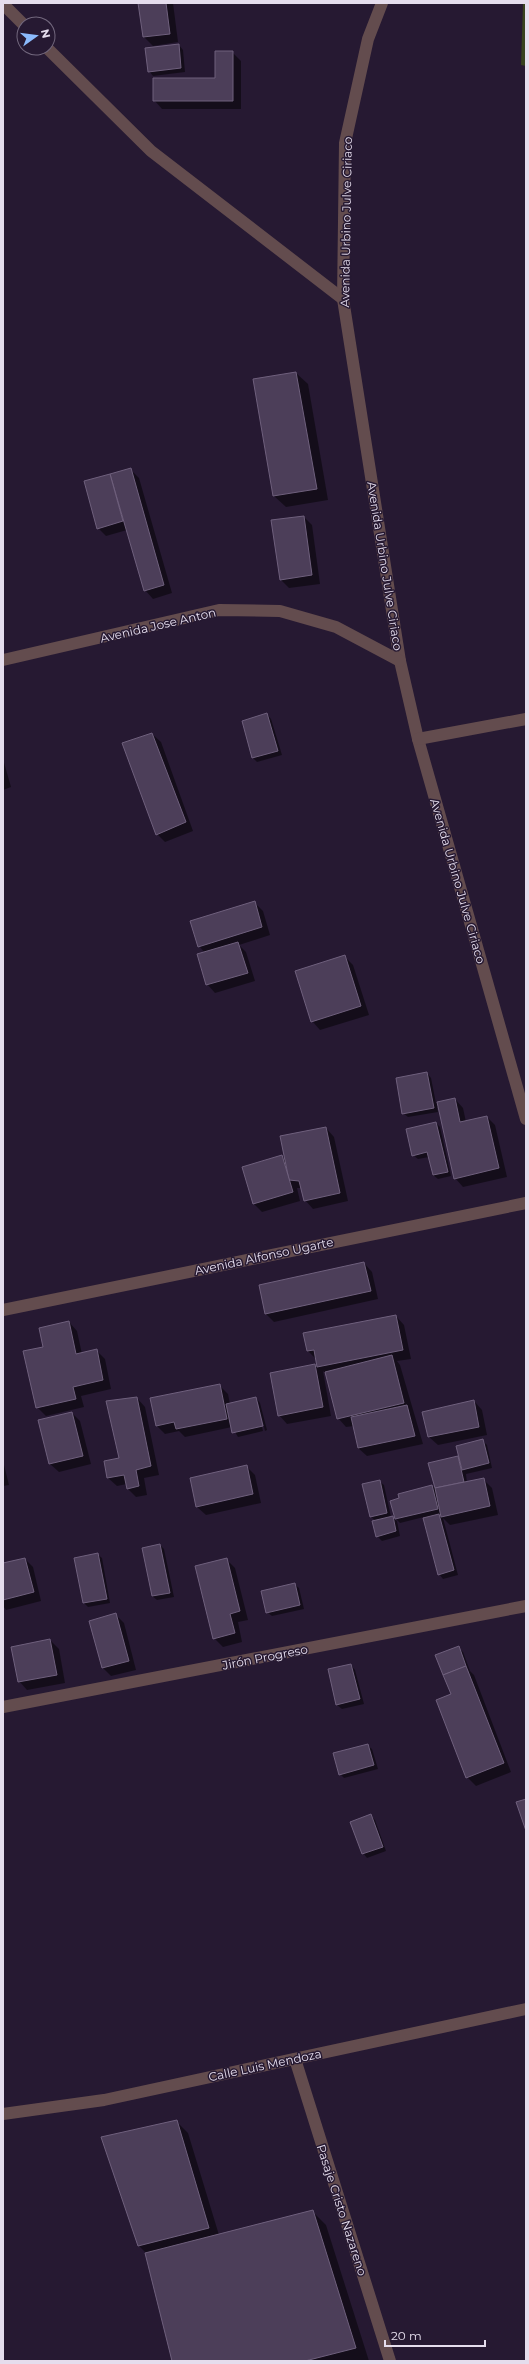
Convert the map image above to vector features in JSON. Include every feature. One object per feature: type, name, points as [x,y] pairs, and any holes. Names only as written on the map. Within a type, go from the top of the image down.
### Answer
[{"type":"street","name":"Avenida Urbino Julve Ciriaco","points":[[382,3],[368,39],[345,143],[342,300],[400,661],[418,739],[523,1100],[526,1119]]},
{"type":"street","points":[[3,4],[16,17]]},
{"type":"street","points":[[56,56],[151,151],[342,300]]},
{"type":"street","name":"Avenida Jose Anton","points":[[3,660],[218,610],[257,610],[280,611],[336,627],[400,661]]},
{"type":"street","points":[[418,739],[526,719]]},
{"type":"street","name":"Avenida Alfonso Ugarte","points":[[3,1310],[526,1203]]},
{"type":"street","name":"Jirón Progreso","points":[[3,1707],[526,1606]]},
{"type":"street","name":"Calle Luis Mendoza","points":[[3,2114],[104,2100],[526,2009]]},
{"type":"street","name":"Pasaje Cristo Nazareno","points":[[295,2059],[390,2361]]},
{"type":"green space","points":[[523,3],[526,3],[526,66],[521,65]]},
{"type":"building","points":[[138,3],[166,3],[170,34],[143,37]]},
{"type":"building","points":[[179,44],[181,68],[148,72],[145,48]]},
{"type":"building","points":[[215,51],[233,51],[233,101],[153,101],[153,78],[215,78]]},
{"type":"building","points":[[296,372],[317,489],[273,496],[253,379]]},
{"type":"building","points":[[131,468],[164,585],[144,591],[110,474]]},
{"type":"building","points":[[110,474],[123,521],[97,529],[84,481]]},
{"type":"building","points":[[304,516],[312,575],[280,580],[271,520]]},
{"type":"building","points":[[267,713],[278,751],[252,758],[242,721]]},
{"type":"building","points":[[152,733],[186,822],[156,835],[122,743]]},
{"type":"building","points":[[255,901],[262,927],[198,947],[190,921]]},
{"type":"building","points":[[238,942],[248,973],[206,985],[197,954]]},
{"type":"building","points":[[345,955],[361,1006],[311,1022],[295,971]]},
{"type":"building","points":[[427,1072],[434,1108],[402,1114],[396,1078]]},
{"type":"building","points":[[455,1098],[460,1122],[487,1116],[499,1168],[454,1179],[437,1102]]},
{"type":"building","points":[[436,1122],[448,1172],[433,1175],[427,1152],[412,1156],[406,1129]]},
{"type":"building","points":[[326,1127],[340,1193],[304,1201],[299,1181],[289,1180],[280,1136]]},
{"type":"building","points":[[282,1155],[293,1192],[253,1204],[242,1167]]},
{"type":"building","points":[[364,1262],[371,1291],[265,1314],[259,1285]]},
{"type":"building","points":[[396,1315],[403,1350],[317,1367],[314,1350],[307,1351],[303,1333]]},
{"type":"building","points":[[69,1321],[76,1354],[97,1349],[103,1380],[73,1387],[76,1399],[36,1408],[23,1351],[43,1347],[39,1328]]},
{"type":"building","points":[[392,1355],[404,1403],[337,1419],[325,1372]]},
{"type":"building","points":[[315,1364],[323,1407],[278,1416],[270,1373]]},
{"type":"building","points":[[220,1384],[227,1419],[176,1429],[174,1422],[156,1426],[150,1398]]},
{"type":"building","points":[[137,1397],[151,1466],[136,1470],[139,1486],[127,1489],[124,1475],[107,1478],[104,1461],[119,1458],[106,1401]]},
{"type":"building","points":[[256,1397],[263,1426],[232,1433],[226,1404]]},
{"type":"building","points":[[474,1400],[479,1427],[428,1437],[422,1412]]},
{"type":"building","points":[[407,1405],[415,1436],[358,1448],[351,1417]]},
{"type":"building","points":[[72,1412],[83,1456],[49,1464],[38,1420]]},
{"type":"building","points":[[483,1439],[489,1463],[462,1470],[456,1446]]},
{"type":"building","points":[[458,1456],[464,1482],[435,1488],[428,1463]]},
{"type":"building","points":[[247,1465],[253,1494],[196,1507],[190,1478]]},
{"type":"building","points":[[484,1478],[490,1506],[441,1517],[435,1488]]},
{"type":"building","points":[[380,1480],[387,1513],[370,1517],[362,1484]]},
{"type":"building","points":[[432,1485],[438,1509],[395,1519],[390,1501],[399,1498],[398,1494]]},
{"type":"building","points":[[439,1514],[454,1570],[438,1575],[423,1518]]},
{"type":"building","points":[[393,1516],[396,1531],[376,1537],[372,1521]]},
{"type":"building","points":[[160,1544],[170,1593],[152,1596],[142,1548]]},
{"type":"building","points":[[98,1553],[107,1599],[83,1603],[74,1558]]},
{"type":"building","points":[[25,1558],[34,1592],[3,1600],[3,1563]]},
{"type":"building","points":[[227,1558],[240,1611],[230,1614],[235,1633],[213,1639],[195,1566]]},
{"type":"building","points":[[295,1583],[300,1605],[266,1613],[261,1591]]},
{"type":"building","points":[[116,1613],[129,1661],[102,1668],[89,1621]]},
{"type":"building","points":[[50,1639],[57,1675],[18,1682],[11,1647]]},
{"type":"building","points":[[459,1646],[466,1666],[443,1675],[435,1655]]},
{"type":"building","points":[[351,1664],[360,1699],[336,1705],[328,1669]]},
{"type":"building","points":[[466,1666],[504,1763],[466,1778],[436,1700],[451,1694],[443,1675]]},
{"type":"building","points":[[368,1744],[374,1765],[339,1775],[333,1753]]},
{"type":"building","points":[[526,1799],[526,1831],[516,1802]]},
{"type":"building","points":[[371,1814],[383,1847],[362,1854],[350,1822]]},
{"type":"building","points":[[177,2120],[209,2228],[138,2246],[101,2137]]},
{"type":"building","points":[[313,2210],[356,2348],[305,2361],[172,2361],[145,2253]]}]
